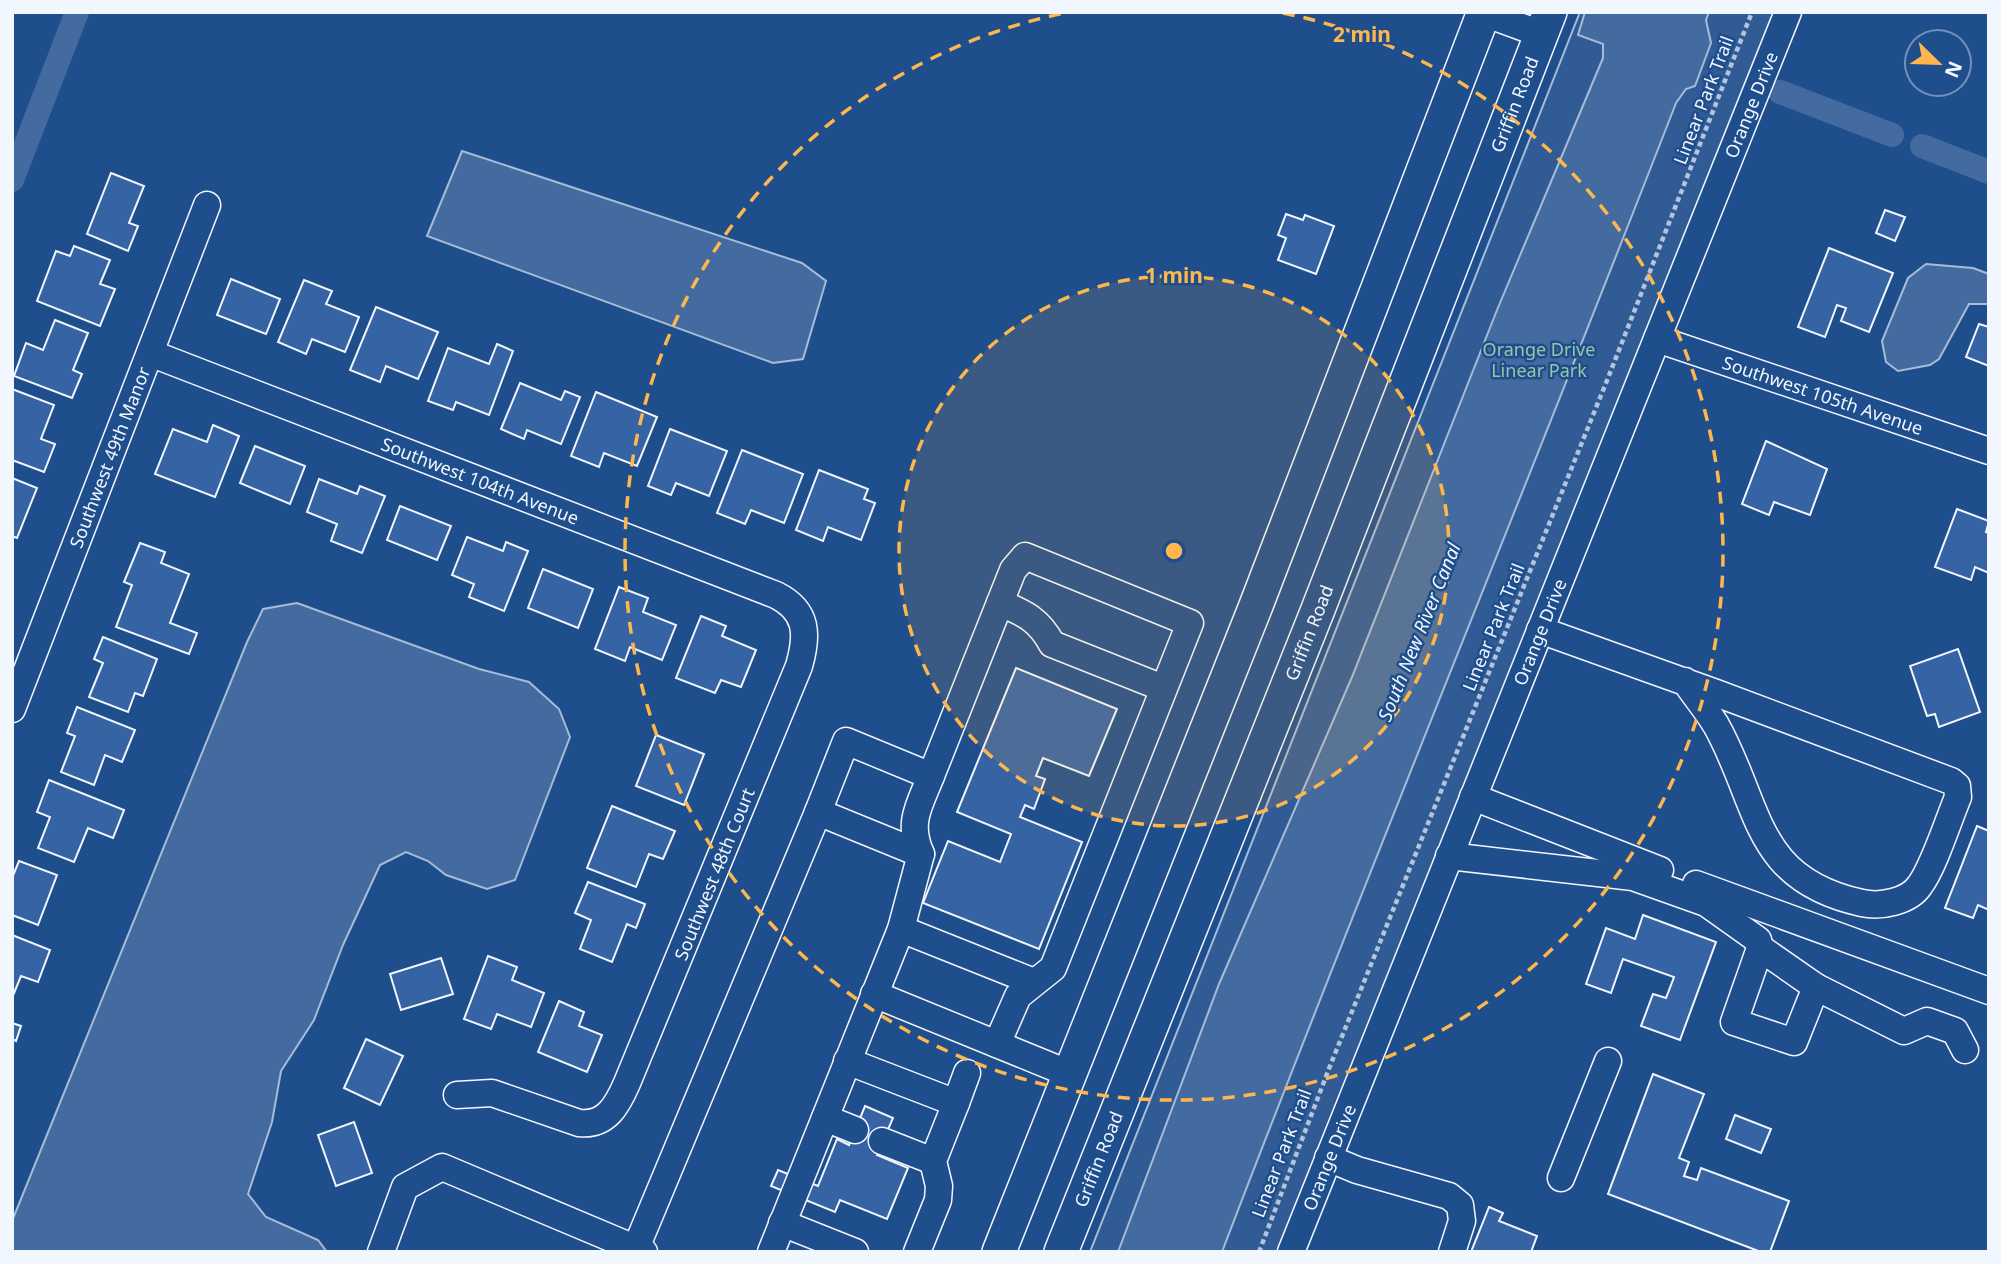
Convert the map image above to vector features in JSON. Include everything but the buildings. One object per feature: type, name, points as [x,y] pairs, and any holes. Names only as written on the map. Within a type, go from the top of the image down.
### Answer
[{"type":"main road","points":[[999,1252],[1262,590],[1483,13]]},
{"type":"main road","name":"Griffin Road","points":[[1060,1252],[1317,612],[1545,23]]},
{"type":"main road","points":[[1020,1201],[1024,1252]]},
{"type":"street","name":"Orange Drive","points":[[1291,1252],[1788,12]]},
{"type":"street","points":[[1483,13],[1545,23]]},
{"type":"street","name":"Southwest 49th Manor","points":[[12,709],[207,205]]},
{"type":"street","name":"Southwest 105th Avenue","points":[[1657,339],[1989,451]]},
{"type":"street","name":"Southwest 104th Avenue","points":[[150,353],[776,595],[810,614]]},
{"type":"street","points":[[771,1252],[901,929],[921,854],[913,836],[915,816],[1013,570],[1025,556],[1190,623],[1054,968],[1034,982],[1011,1006],[997,1044]]},
{"type":"street","points":[[1000,603],[1030,616],[1044,629],[1052,644],[1163,688]]},
{"type":"street","name":"Southwest 48th Court","points":[[457,1095],[492,1093],[567,1121],[590,1124],[601,1120],[613,1110],[627,1083],[799,666],[810,614]]},
{"type":"street","points":[[1540,630],[1685,681],[1957,786],[1958,797],[1920,886],[1894,901],[1873,906],[1847,900],[1817,888],[1784,865],[1760,832],[1716,725],[1685,681]]},
{"type":"street","points":[[381,1252],[405,1187],[442,1167],[595,1242],[640,1250],[846,741],[931,776]]},
{"type":"street","points":[[1473,797],[1732,897],[1989,991]]},
{"type":"street","points":[[818,812],[921,854]]},
{"type":"street","points":[[1449,856],[1633,877],[1706,903],[1758,940],[1760,948],[1734,1021],[1794,1042],[1816,987]]},
{"type":"street","points":[[901,929],[1034,982]]},
{"type":"street","points":[[1760,948],[1816,987],[1903,1031],[1927,1021],[1955,1031],[1965,1050]]},
{"type":"street","points":[[874,994],[1070,1074]]},
{"type":"street","points":[[848,1061],[956,1103]]},
{"type":"street","points":[[1561,1178],[1608,1061]]},
{"type":"street","points":[[917,1252],[938,1200],[939,1185],[933,1161],[967,1073]]},
{"type":"street","points":[[824,1118],[855,1130]]},
{"type":"street","points":[[883,1141],[933,1161]]},
{"type":"street","points":[[1328,1158],[1386,1179],[1437,1191],[1455,1200],[1460,1205],[1462,1221],[1452,1252]]},
{"type":"street","points":[[782,1223],[855,1252]]},
{"type":"path","name":"Linear Park Trail","points":[[1259,1252],[1330,1066],[1603,391],[1752,12]]},
{"type":"green space","name":"Orange Drive Linear Park","points":[[1580,12],[1774,12],[1279,1252],[1090,1252]]},
{"type":"water","name":"South New River Canal","points":[[1585,12],[1709,12],[1706,20],[1711,43],[1695,86],[1686,89],[1676,103],[1222,1252],[1118,1252],[1219,984],[1352,677],[1497,310],[1603,58],[1603,44],[1578,35]]},
{"type":"water","points":[[462,151],[802,263],[826,281],[803,359],[773,363],[427,236]]},
{"type":"water","points":[[1926,264],[1973,268],[1989,274],[1989,304],[1969,304],[1939,359],[1930,365],[1898,371],[1886,362],[1882,341],[1908,278]]},
{"type":"water","points":[[297,603],[479,669],[529,682],[559,709],[570,737],[515,880],[487,889],[446,875],[428,861],[406,852],[380,865],[343,945],[314,1020],[281,1071],[272,1122],[248,1194],[266,1217],[318,1240],[327,1252],[12,1252],[12,1221],[247,642],[263,609]]},
{"type":"waterway","points":[[12,180],[77,12]]},
{"type":"waterway","points":[[1780,92],[1892,135]]},
{"type":"waterway","points":[[1922,146],[1989,172]]}]
